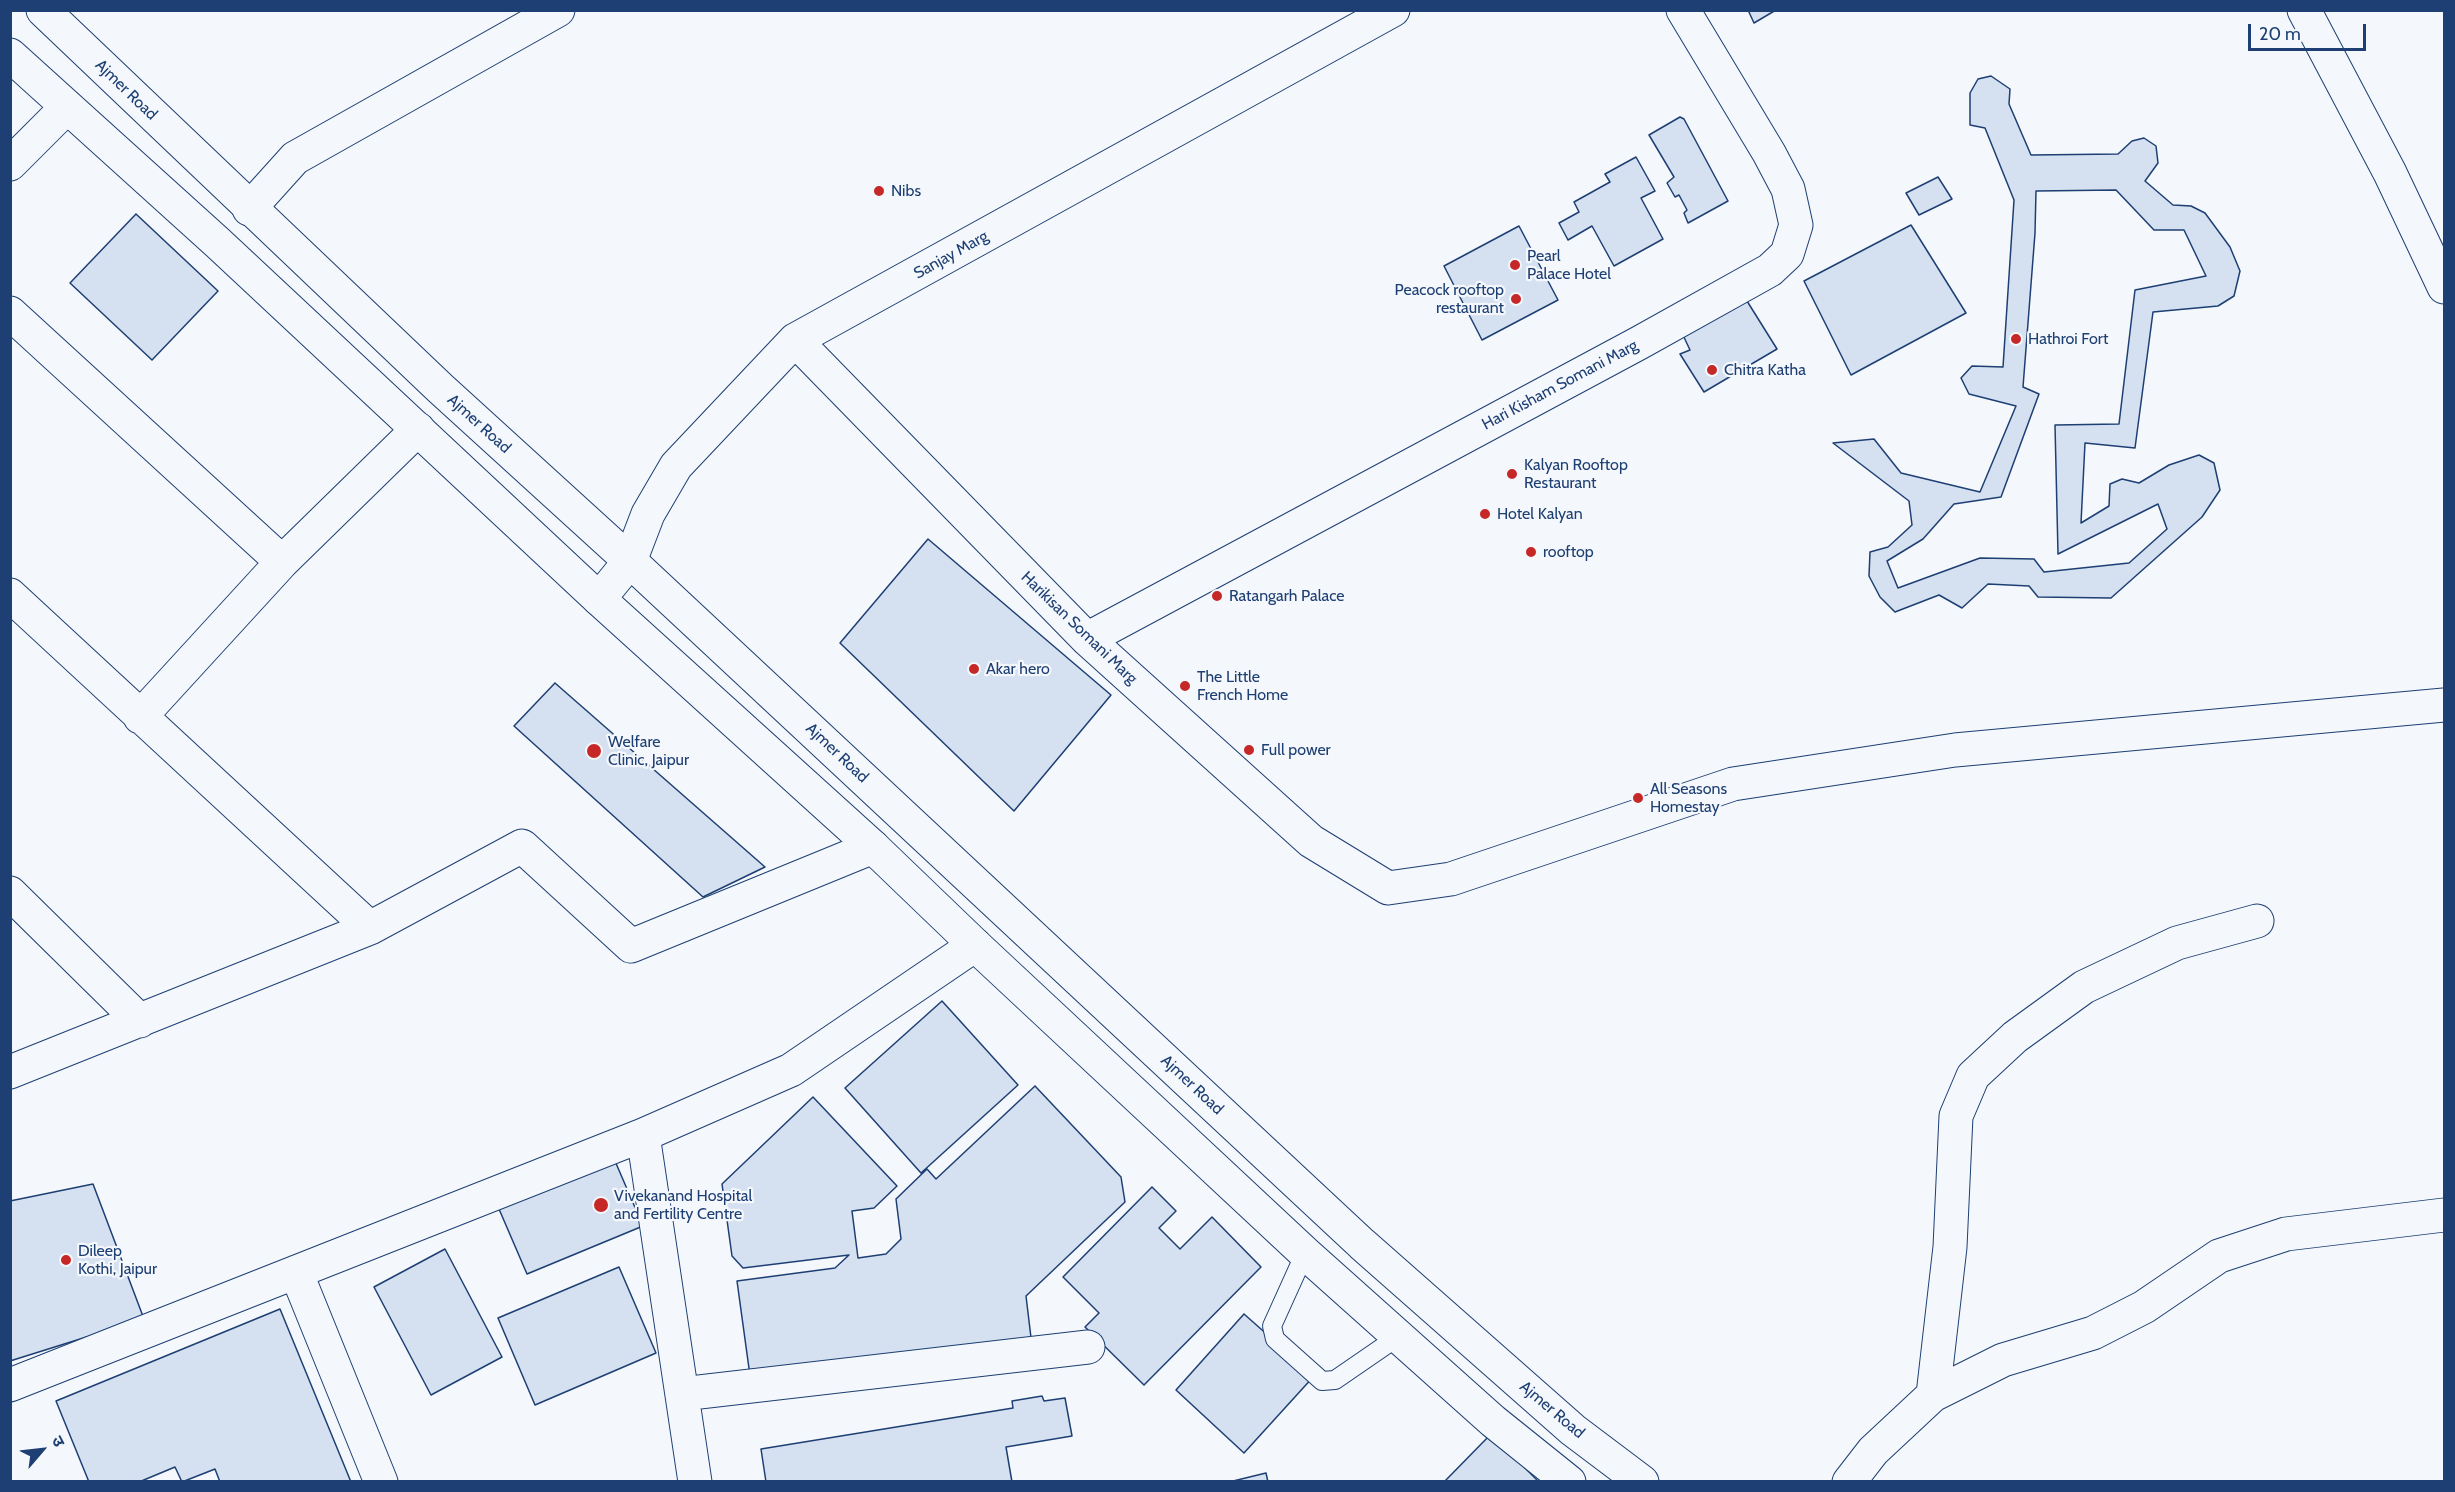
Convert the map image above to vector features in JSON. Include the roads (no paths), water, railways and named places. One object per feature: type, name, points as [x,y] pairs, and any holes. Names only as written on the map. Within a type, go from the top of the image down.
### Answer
[{"type":"main road","name":"Ajmer Road","points":[[43,10],[249,209],[440,388],[630,561],[1362,1244],[1573,1430],[1642,1482]]},
{"type":"main road","points":[[249,209],[295,158],[558,10]]},
{"type":"main road","name":"Sanjay Marg","points":[[599,599],[630,561],[648,514],[676,466],[795,340],[1394,10]]},
{"type":"main road","name":"Hari Kisham Somani Marg","points":[[1087,639],[1669,326],[1770,270],[1786,254],[1796,225],[1788,189],[1769,153],[1683,10]]},
{"type":"main road","points":[[2304,10],[2390,173],[2445,286]]},
{"type":"main road","points":[[10,55],[218,243],[599,599],[873,847],[1305,1253],[1493,1421],[1569,1482]]},
{"type":"main road","points":[[10,164],[66,107]]},
{"type":"main road","points":[[10,313],[282,562]]},
{"type":"main road","name":"Harikisan Somani Marg","points":[[795,340],[1087,639],[1311,841],[1388,888],[1451,879],[1733,784],[1955,750],[2445,705]]},
{"type":"main road","points":[[140,717],[282,562],[418,429]]},
{"type":"main road","points":[[10,595],[370,928]]},
{"type":"main road","points":[[10,1072],[370,928],[522,846],[631,946],[873,847]]},
{"type":"main road","points":[[10,893],[140,1021]]},
{"type":"main road","points":[[1933,1395],[1950,1247],[1956,1116],[1973,1076],[2015,1037],[2084,987],[2177,943],[2257,921]]},
{"type":"main road","points":[[10,1385],[644,1135],[791,1070],[975,945]]},
{"type":"main road","points":[[644,1135],[695,1482]]},
{"type":"main road","points":[[1849,1482],[1873,1451],[1933,1395],[2003,1360],[2093,1333],[2144,1307],[2219,1256],[2286,1234],[2445,1215]]},
{"type":"main road","points":[[296,1272],[381,1482]]},
{"type":"main road","points":[[682,1394],[1088,1347]]},
{"type":"lane","points":[[1305,1253],[1272,1326],[1275,1339],[1322,1381],[1335,1380],[1399,1336]]},
{"type":"place","name":"Nibs","points":[[879,191]]},
{"type":"place","name":"Pearl Palace Hotel","points":[[1515,265]]},
{"type":"place","name":"Peacock rooftop restaurant","points":[[1516,299]]},
{"type":"place","name":"Hathroi Fort","points":[[2016,339]]},
{"type":"place","name":"Chitra Katha","points":[[1712,370]]},
{"type":"place","name":"Kalyan Rooftop Restaurant","points":[[1512,474]]},
{"type":"place","name":"Hotel Kalyan","points":[[1485,514]]},
{"type":"place","name":"rooftop","points":[[1531,552]]},
{"type":"place","name":"Ratangarh Palace","points":[[1217,596]]},
{"type":"place","name":"Akar hero","points":[[974,669]]},
{"type":"place","name":"The Little French Home","points":[[1185,686]]},
{"type":"place","name":"Full power","points":[[1249,750]]},
{"type":"place","name":"Welfare Clinic, Jaipur","points":[[594,751]]},
{"type":"place","name":"All Seasons Homestay","points":[[1638,798]]},
{"type":"place","name":"Vivekanand Hospital and Fertility Centre","points":[[601,1205]]},
{"type":"place","name":"Dileep Kothi, Jaipur","points":[[66,1260]]}]
